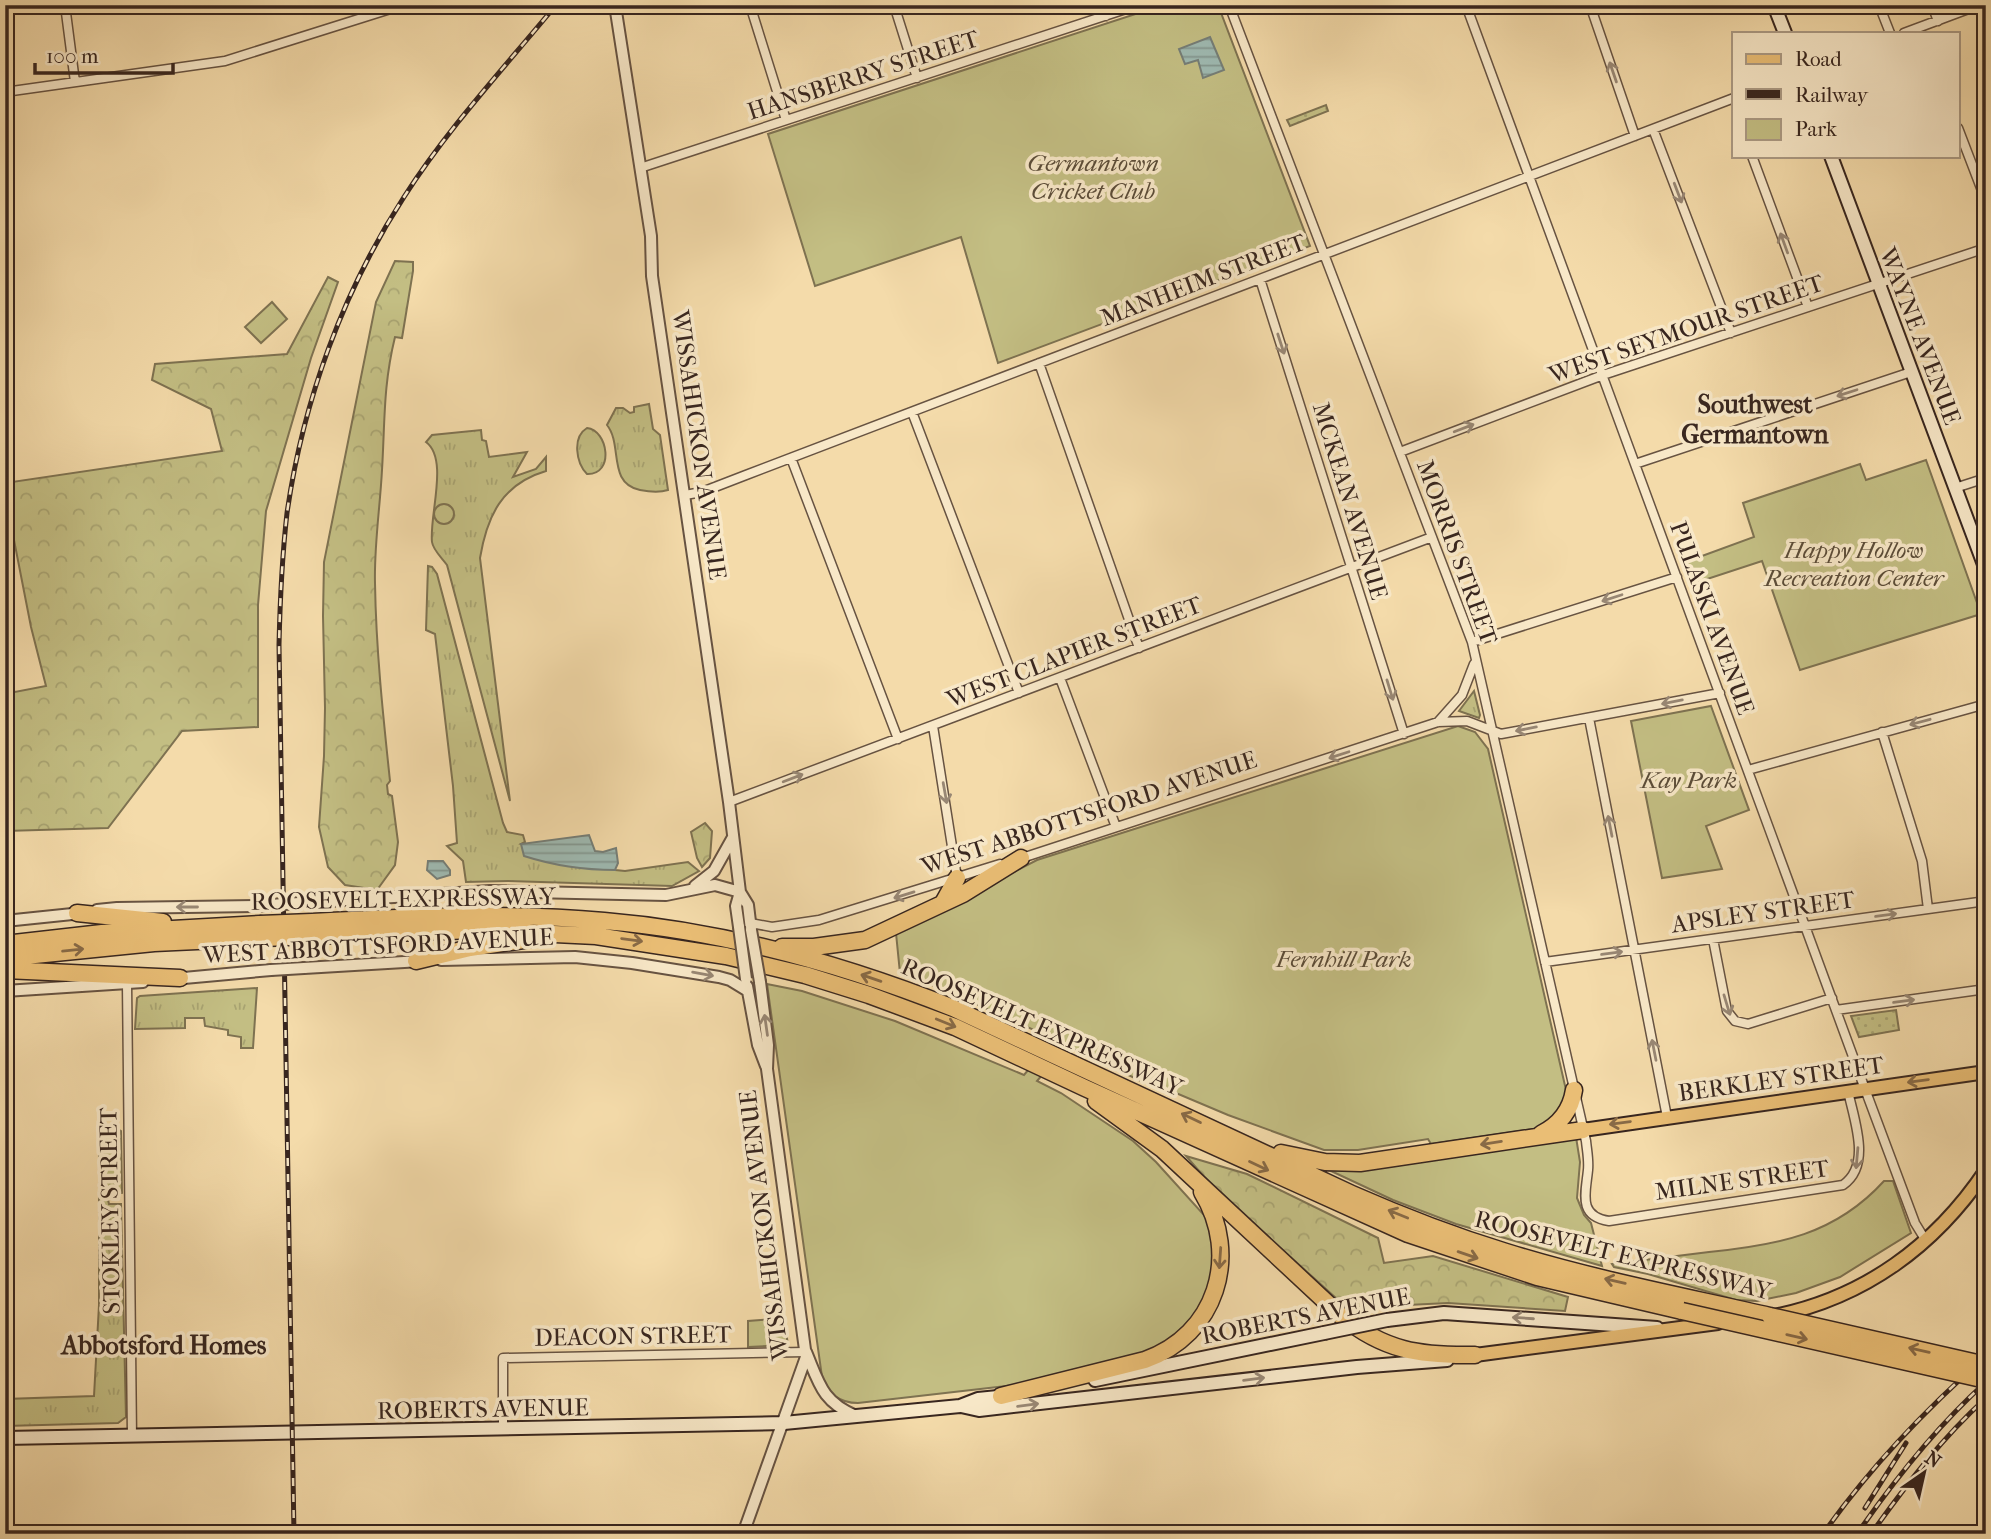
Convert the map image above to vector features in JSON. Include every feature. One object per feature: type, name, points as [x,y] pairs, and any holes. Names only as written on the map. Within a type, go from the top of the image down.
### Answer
[{"type":"highway","points":[[762,948],[852,943],[878,935],[982,883],[1021,858]]},
{"type":"highway","points":[[942,904],[957,878]]},
{"type":"highway","points":[[77,913],[156,920],[186,927]]},
{"type":"highway","name":"ROOSEVELT EXPRESSWAY","points":[[311,929],[458,916],[562,918],[661,927],[729,939],[859,974],[953,1008],[1383,1207],[1480,1244],[1682,1304],[1986,1380]]},
{"type":"highway","name":"ROOSEVELT EXPRESSWAY","points":[[5,944],[186,927],[262,931]]},
{"type":"highway","name":"ROOSEVELT EXPRESSWAY","points":[[5,958],[262,931],[311,929],[564,933],[694,950],[805,975],[929,1016],[1366,1217],[1430,1242],[1537,1277],[1986,1365]]},
{"type":"highway","points":[[416,961],[482,946],[564,933]]},
{"type":"highway","points":[[5,970],[180,978]]},
{"type":"highway","points":[[1048,1069],[1136,1128],[1189,1173],[1340,1315],[1361,1331],[1401,1350],[1430,1355],[1475,1355]]},
{"type":"highway","points":[[1538,1136],[1554,1126],[1566,1112],[1574,1090]]},
{"type":"highway","points":[[1235,1139],[1310,1160],[1342,1163],[1583,1130]]},
{"type":"highway","points":[[1001,1396],[1144,1360],[1167,1350],[1195,1327],[1207,1309],[1216,1285],[1221,1241],[1211,1209],[1189,1173]]},
{"type":"main road","points":[[1774,5],[1785,32]]},
{"type":"main road","name":"WAYNE AVENUE","points":[[1832,158],[1986,570]]},
{"type":"main road","name":"BERKLEY STREET","points":[[1583,1130],[1986,1072]]},
{"type":"main road","name":"ROBERTS AVENUE","points":[[960,1406],[979,1410],[1344,1368],[1443,1361],[1767,1317],[1814,1306],[1865,1284],[1898,1264],[1926,1241],[1959,1206],[1986,1170]]},
{"type":"main road","name":"ROBERTS AVENUE","points":[[5,1438],[784,1423],[960,1406],[978,1399],[1046,1390],[1416,1315],[1451,1313],[1664,1329]]},
{"type":"street","points":[[65,5],[75,82]]},
{"type":"street","points":[[5,92],[225,61],[403,5]]},
{"type":"street","name":"WISSAHICKON AVENUE","points":[[615,5],[651,236],[651,270],[729,802],[740,892],[736,906],[747,927],[760,982],[768,1045],[766,1069]]},
{"type":"street","points":[[750,5],[786,120]]},
{"type":"street","points":[[894,5],[917,78]]},
{"type":"street","points":[[1102,5],[1106,16]]},
{"type":"street","name":"HANSBERRY STREET","points":[[640,168],[1138,5]]},
{"type":"street","name":"MORRIS STREET","points":[[1229,5],[1472,642],[1583,1130],[1588,1160],[1584,1197],[1591,1213]]},
{"type":"street","name":"PULASKI AVENUE","points":[[1466,5],[1865,1089],[1915,1223],[1926,1241]]},
{"type":"street","points":[[1590,5],[1635,136]]},
{"type":"street","points":[[1879,5],[1890,32]]},
{"type":"street","points":[[1932,5],[1938,21]]},
{"type":"street","points":[[1921,30],[1979,5]]},
{"type":"street","name":"MANHEIM STREET","points":[[685,495],[702,492],[1653,129],[1732,102]]},
{"type":"street","points":[[1653,129],[1731,333]]},
{"type":"street","points":[[1960,133],[1986,201]]},
{"type":"street","points":[[1753,158],[1808,307]]},
{"type":"street","name":"WEST SEYMOUR STREET","points":[[1400,452],[1603,375],[1986,248]]},
{"type":"street","name":"MCKEAN AVENUE","points":[[1260,279],[1404,734]]},
{"type":"street","points":[[1039,363],[1139,648]]},
{"type":"street","points":[[1635,464],[1912,372]]},
{"type":"street","points":[[912,412],[1019,694]]},
{"type":"street","points":[[791,458],[898,739]]},
{"type":"street","points":[[1955,488],[1986,478]]},
{"type":"street","name":"WEST CLAPIER STREET","points":[[729,802],[1433,537]]},
{"type":"street","points":[[1472,642],[1677,577]]},
{"type":"street","name":"WEST ABBOTTSFORD AVENUE","points":[[1438,722],[1462,695],[1475,658]]},
{"type":"street","points":[[1060,678],[1116,827]]},
{"type":"street","name":"WEST ABBOTTSFORD AVENUE","points":[[747,927],[772,927],[820,920],[1021,858],[1438,722],[1461,720],[1491,731],[1508,733],[1720,693]]},
{"type":"street","points":[[1748,770],[1986,704]]},
{"type":"street","points":[[1589,718],[1667,1117]]},
{"type":"street","points":[[933,726],[957,878]]},
{"type":"street","points":[[1882,732],[1922,861],[1928,909]]},
{"type":"street","points":[[690,890],[714,871],[733,837]]},
{"type":"street","name":"WEST ABBOTTSFORD AVENUE","points":[[5,921],[117,908],[256,906],[490,891],[666,895],[715,885],[740,892]]},
{"type":"street","name":"APSLEY STREET","points":[[1545,962],[1986,901]]},
{"type":"street","name":"WISSAHICKON AVENUE","points":[[743,1534],[804,1367],[806,1352],[766,1069],[758,1045],[746,979],[747,927]]},
{"type":"street","points":[[1713,939],[1727,1011],[1735,1021],[1753,1023],[1832,998]]},
{"type":"street","name":"WEST ABBOTTSFORD AVENUE","points":[[5,991],[416,961],[561,957],[600,959],[719,977],[748,991]]},
{"type":"street","name":"STOKLEY STREET","points":[[127,984],[132,1437]]},
{"type":"street","points":[[1836,1010],[1986,989]]},
{"type":"street","name":"MILNE STREET","points":[[1591,1213],[1602,1220],[1618,1220],[1843,1185],[1854,1175],[1859,1162],[1849,1091]]},
{"type":"street","points":[[806,1352],[823,1393],[837,1406],[859,1417]]},
{"type":"street","name":"DEACON STREET","points":[[503,1430],[503,1358],[806,1352]]},
{"type":"green space","name":"Germantown Cricket Club","points":[[1163,5],[1218,5],[1310,246],[998,363],[961,237],[815,286],[768,134]]},
{"type":"green space","points":[[1326,105],[1328,111],[1290,126],[1287,120]]},
{"type":"green space","points":[[395,261],[413,262],[413,271],[402,338],[395,337],[388,372],[375,583],[378,657],[390,781],[387,785],[388,794],[392,796],[398,842],[395,865],[377,890],[345,885],[328,867],[319,827],[325,708],[324,562],[376,302]]},
{"type":"green space","points":[[328,277],[338,282],[311,358],[266,511],[258,605],[258,727],[182,731],[108,828],[5,831],[5,679],[15,692],[46,686],[31,627],[5,483],[222,451],[211,409],[152,380],[155,364],[287,354]]},
{"type":"green space","points":[[272,302],[287,319],[261,343],[245,327]]},
{"type":"green space","points":[[649,404],[653,429],[660,435],[668,490],[661,492],[640,490],[623,480],[612,433],[607,425],[616,408],[623,408],[630,413],[634,412],[634,407]]},
{"type":"green space","points":[[587,428],[600,436],[604,444],[605,460],[602,468],[587,474],[580,463],[577,450],[579,437]]},
{"type":"green space","points":[[481,430],[489,457],[527,452],[513,477],[536,469],[546,457],[546,471],[518,484],[499,504],[487,529],[480,558],[510,801],[447,565],[432,542],[437,474],[433,450],[426,442],[432,435]]},
{"type":"green space","name":"Happy Hollow Recreation Center","points":[[1926,460],[1981,614],[1800,670],[1762,561],[1692,584],[1683,561],[1754,537],[1743,503],[1860,464],[1866,480]]},
{"type":"green space","points":[[444,504],[451,507],[454,514],[451,521],[444,524],[437,521],[434,514],[437,507]]},
{"type":"green space","points":[[428,566],[437,574],[507,832],[523,835],[525,842],[521,844],[615,870],[688,862],[699,871],[672,886],[466,882],[463,861],[447,846],[457,843],[435,634],[426,630]]},
{"type":"green space","points":[[1474,691],[1480,715],[1479,718],[1459,711]]},
{"type":"green space","name":"Kay Park","points":[[1711,706],[1749,810],[1706,826],[1722,869],[1662,878],[1631,721]]},
{"type":"green space","name":"Fernhill Park","points":[[1458,726],[1475,732],[1488,749],[1566,1090],[1561,1114],[1540,1128],[1431,1144],[1428,1139],[1358,1150],[1324,1150],[1228,1115],[1150,1082],[1143,1082],[1067,1046],[1037,1081],[1061,1093],[1133,1141],[1156,1162],[1210,1225],[1216,1269],[1195,1321],[1147,1355],[1015,1385],[858,1403],[845,1401],[831,1393],[822,1377],[767,984],[802,991],[895,1021],[1024,1075],[1054,1039],[945,990],[900,973],[896,933],[1037,860]]},
{"type":"green space","points":[[705,823],[712,831],[710,858],[702,867],[691,832]]},
{"type":"green space","points":[[257,988],[253,1048],[241,1048],[241,1037],[228,1035],[228,1030],[205,1026],[204,1018],[185,1018],[185,1028],[135,1029],[137,998],[140,996]]},
{"type":"green space","points":[[1896,1010],[1899,1030],[1859,1037],[1851,1016]]},
{"type":"green space","points":[[116,1128],[121,1131],[122,1193],[107,1195],[109,1204],[121,1204],[126,1417],[118,1423],[5,1426],[5,1399],[94,1396],[99,1305],[99,1152],[106,1150],[105,1129]]},
{"type":"green space","points":[[1576,1137],[1580,1162],[1577,1198],[1584,1215],[1591,1223],[1602,1266],[1456,1224],[1393,1200],[1331,1171]]},
{"type":"green space","points":[[1186,1156],[1247,1174],[1378,1238],[1384,1263],[1433,1256],[1568,1297],[1565,1311],[1448,1303],[1347,1308],[1213,1187]]},
{"type":"green space","points":[[1884,1181],[1893,1181],[1911,1233],[1840,1277],[1796,1293],[1757,1301],[1736,1300],[1648,1274],[1614,1267],[1612,1264],[1782,1241],[1804,1234],[1846,1214]]},
{"type":"green space","points":[[784,1318],[788,1345],[748,1347],[748,1321]]},
{"type":"water","points":[[1210,37],[1224,70],[1203,78],[1198,60],[1185,64],[1179,49]]},
{"type":"water","points":[[589,835],[595,851],[603,852],[616,848],[618,863],[615,870],[569,866],[524,856],[521,844]]},
{"type":"water","points":[[428,861],[443,861],[450,870],[450,875],[437,879],[427,870]]},
{"type":"railway","points":[[294,1534],[279,645],[284,546],[294,471],[303,430],[329,348],[344,309],[382,233],[439,147],[556,5]]},
{"type":"railway","points":[[1823,1534],[1899,1440],[1986,1356]]},
{"type":"railway","points":[[1857,1534],[1917,1454],[1986,1382]]},
{"type":"railway","points":[[1871,1534],[1925,1463],[1954,1429],[1986,1398]]},
{"type":"railway","points":[[1865,1508],[1906,1443]]},
{"type":"district","name":"Southwest Germantown","points":[[1755,419]]},
{"type":"district","name":"Abbotsford Homes","points":[[164,1345]]}]
